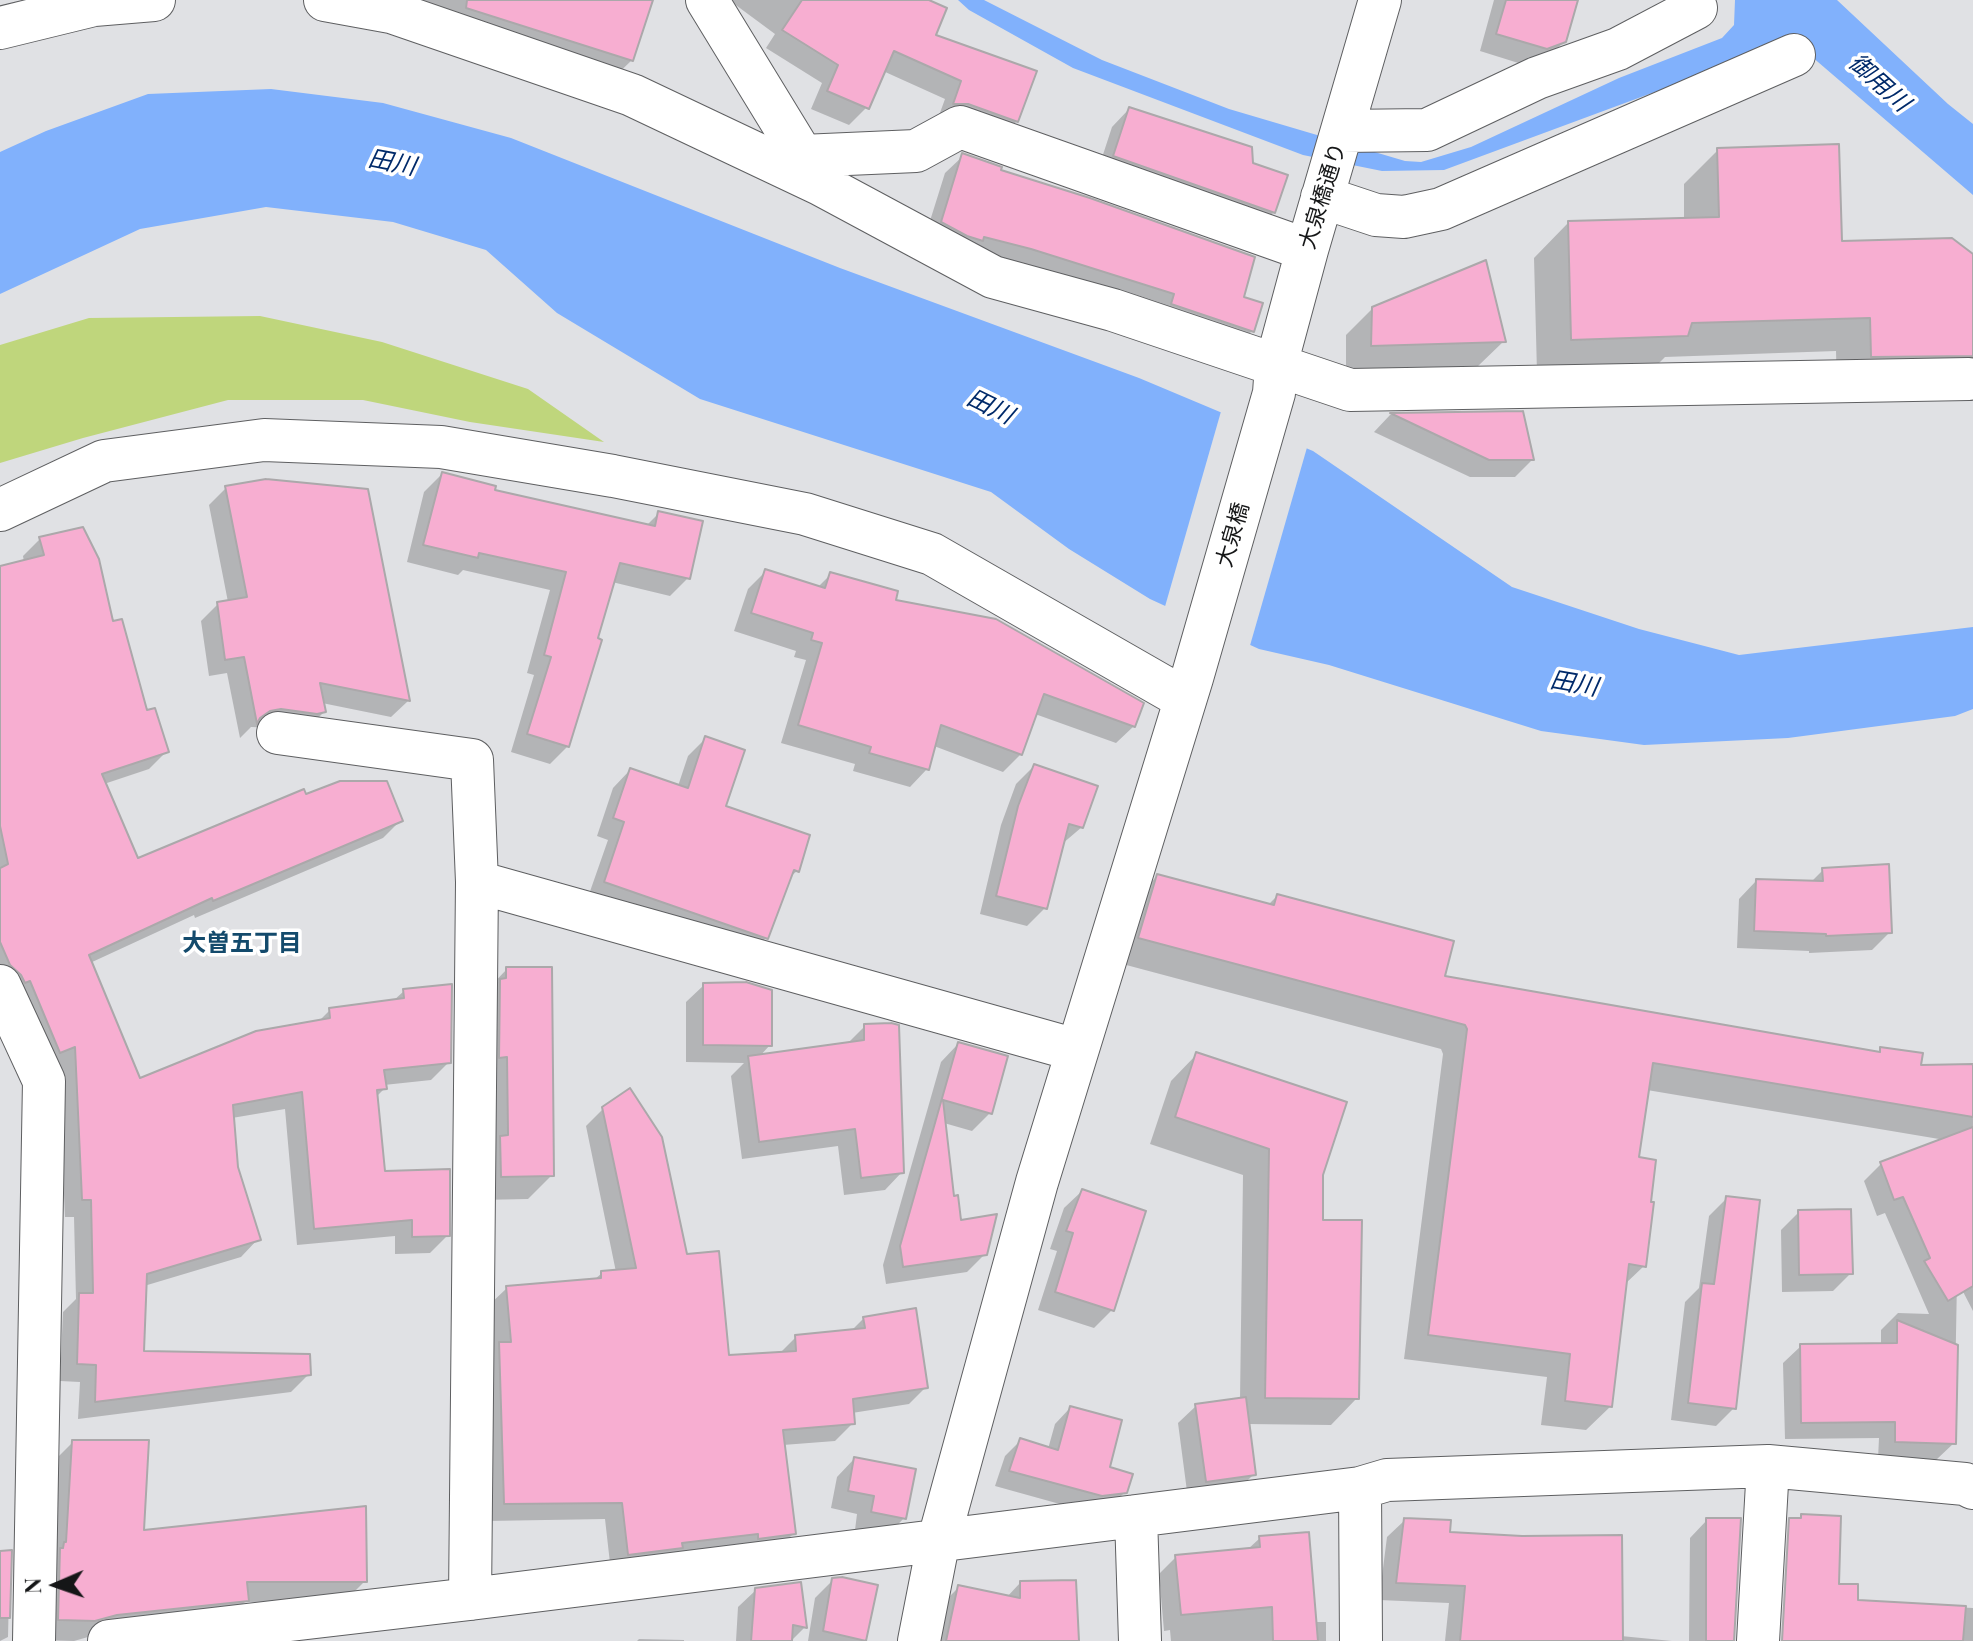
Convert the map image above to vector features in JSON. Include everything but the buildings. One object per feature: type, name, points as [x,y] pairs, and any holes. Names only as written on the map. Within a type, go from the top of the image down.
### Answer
[{"type":"street","points":[[0,28],[94,5],[154,0]]},
{"type":"street","points":[[325,0],[391,12],[632,95],[811,170],[993,277],[1113,310],[1275,379],[1350,390],[1969,379]]},
{"type":"street","points":[[707,0],[811,170]]},
{"type":"street","name":"大泉橋通り","points":[[1275,379],[1307,250],[1380,0]]},
{"type":"street","points":[[1342,131],[1427,130],[1537,78],[1618,49],[1696,8],[1688,0]]},
{"type":"street","points":[[1322,197],[1376,215],[1404,217],[1441,209],[1794,55]]},
{"type":"street","points":[[811,170],[916,151],[960,127],[1307,250]]},
{"type":"street","name":"大泉橋","points":[[919,1641],[939,1539],[1037,1182],[1188,689],[1275,379]]},
{"type":"street","points":[[0,510],[104,461],[264,440],[441,447],[613,476],[805,514],[932,554],[1188,689]]},
{"type":"street","points":[[278,733],[472,760],[477,882],[470,1599]]},
{"type":"street","points":[[477,882],[1076,1050]]},
{"type":"street","points":[[0,986],[44,1081],[34,1641]]},
{"type":"street","points":[[109,1641],[1360,1488],[1387,1480],[1768,1466],[1965,1484],[1973,1488]]},
{"type":"street","points":[[1758,1641],[1768,1466]]},
{"type":"street","points":[[1360,1488],[1361,1641]]},
{"type":"street","points":[[1136,1516],[1140,1641]]},
{"type":"green space","points":[[260,316],[382,342],[528,389],[604,442],[470,422],[363,400],[228,400],[0,463],[0,345],[89,318]]},
{"type":"water","name":"御用川","points":[[958,0],[984,0],[1102,60],[1229,109],[1405,161],[1421,162],[1471,147],[1619,78],[1722,38],[1734,25],[1735,0],[1837,0],[1973,124],[1973,195],[1804,50],[1760,53],[1444,170],[1382,171],[1303,155],[1073,68],[969,10]]},
{"type":"water","name":"田川","points":[[271,89],[383,103],[511,138],[840,268],[1139,378],[1313,451],[1512,587],[1639,629],[1739,655],[1973,627],[1973,709],[1955,716],[1788,738],[1644,745],[1541,731],[1329,665],[1259,649],[1150,599],[1069,549],[991,492],[700,399],[557,313],[486,250],[393,222],[266,207],[140,229],[0,294],[0,152],[46,131],[148,94]]},
{"type":"pier","points":[[1222,408],[1308,444],[1249,649],[1164,610]]},
{"type":"district","name":"大曽五丁目","points":[[242,944]]}]
